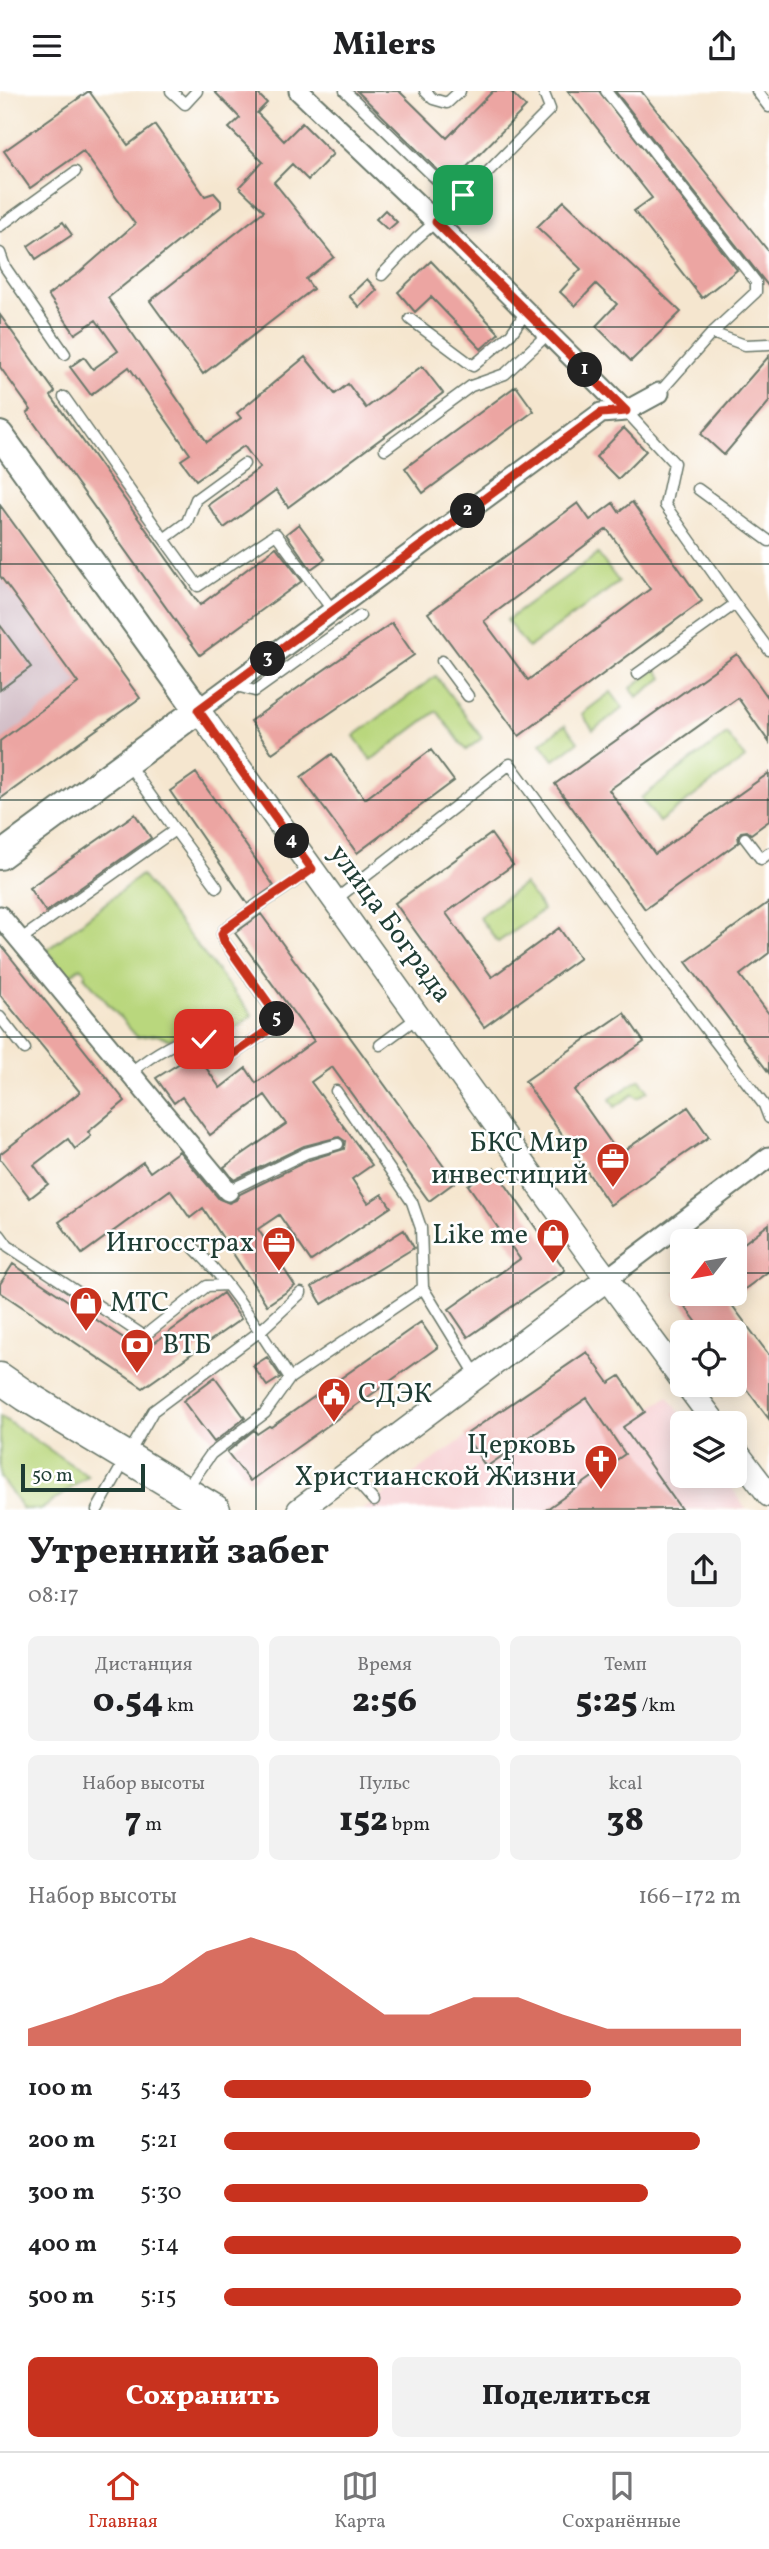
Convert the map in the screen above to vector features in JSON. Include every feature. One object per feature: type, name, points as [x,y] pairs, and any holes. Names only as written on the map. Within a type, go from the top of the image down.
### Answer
[{"type":"main road","name":"улица Бограда","points":[[0,435],[198,710]]},
{"type":"main road","points":[[0,856],[198,710]]},
{"type":"main road","points":[[0,1378],[215,1510]]},
{"type":"street","points":[[299,91],[436,222],[626,411]]},
{"type":"street","points":[[198,710],[601,413],[626,411],[659,393]]},
{"type":"street","name":"улица Бограда","points":[[198,710],[670,1364]]},
{"type":"street","points":[[0,916],[228,1191]]},
{"type":"street","points":[[299,1510],[769,1157]]},
{"type":"street","points":[[747,1464],[763,1482]]},
{"type":"lane","points":[[171,91],[185,104],[197,91]]},
{"type":"lane","points":[[345,91],[458,201]]},
{"type":"lane","points":[[425,91],[433,99],[447,103],[460,91]]},
{"type":"lane","points":[[382,275],[416,238],[458,201],[550,109],[543,91]]},
{"type":"lane","points":[[606,91],[756,282],[756,292],[712,333],[659,393]]},
{"type":"lane","points":[[757,91],[769,107]]},
{"type":"lane","points":[[0,226],[75,171]]},
{"type":"lane","points":[[0,253],[5,267],[65,354]]},
{"type":"lane","points":[[410,319],[472,366],[511,334],[526,311]]},
{"type":"lane","points":[[385,449],[471,386],[505,375],[549,333]]},
{"type":"lane","points":[[712,333],[745,345],[769,344]]},
{"type":"lane","points":[[64,397],[198,586],[276,534],[333,611]]},
{"type":"lane","points":[[626,411],[674,463],[665,505],[769,650]]},
{"type":"lane","points":[[164,539],[187,522],[196,499],[244,464]]},
{"type":"lane","points":[[698,489],[769,541]]},
{"type":"lane","points":[[637,674],[734,604]]},
{"type":"lane","points":[[233,685],[255,691],[360,617]]},
{"type":"lane","points":[[442,661],[468,696]]},
{"type":"lane","points":[[126,761],[217,887]]},
{"type":"lane","points":[[334,900],[510,764],[656,964],[764,1105],[769,1118]]},
{"type":"lane","points":[[21,939],[175,830]]},
{"type":"lane","points":[[745,838],[761,859],[769,853]]},
{"type":"lane","points":[[131,1072],[155,1054],[192,1038],[204,1039],[220,1055],[229,1057],[275,1026],[276,1014],[224,941],[222,934],[250,910],[312,869]]},
{"type":"lane","points":[[0,1017],[25,1049]]},
{"type":"lane","points":[[380,1045],[418,1017]]},
{"type":"lane","points":[[336,1091],[412,1202],[421,1228],[424,1288],[477,1376]]},
{"type":"lane","points":[[228,1191],[306,1153],[338,1144]]},
{"type":"lane","points":[[0,1235],[4,1249],[144,1336],[207,1286],[226,1285]]},
{"type":"lane","points":[[194,1248],[226,1285],[290,1378]]},
{"type":"lane","points":[[185,1491],[211,1454],[265,1413],[290,1378],[424,1288]]},
{"type":"lane","points":[[97,1510],[153,1411],[260,1332],[301,1293]]},
{"type":"lane","points":[[349,1473],[374,1501]]},
{"type":"shaded area","points":[[0,505],[140,698],[0,799]]},
{"type":"shaded area","points":[[587,1352],[609,1383],[620,1376],[645,1412],[668,1396],[679,1411],[670,1411],[670,1488],[732,1488],[746,1509],[362,1510]]},
{"type":"green space","points":[[598,554],[619,582],[528,648],[507,620]]},
{"type":"green space","points":[[656,669],[663,678],[637,697],[631,688]]},
{"type":"green space","points":[[436,676],[482,738],[466,750],[437,711],[371,760],[354,736]]},
{"type":"green space","points":[[611,692],[623,708],[593,730],[582,714]]},
{"type":"green space","points":[[565,725],[578,742],[554,760],[541,743]]},
{"type":"green space","points":[[727,734],[745,758],[659,822],[641,798]]},
{"type":"green space","points":[[141,875],[252,1015],[217,1043],[197,1018],[170,1040],[157,1035],[137,1037],[84,976],[86,974],[81,967],[68,977],[47,950]]},
{"type":"green space","points":[[524,884],[543,910],[498,942],[479,917]]},
{"type":"green space","points":[[640,1079],[648,1091],[637,1098],[633,1094],[615,1107],[610,1099]]},
{"type":"green space","points":[[0,1416],[88,1476],[42,1509],[23,1509],[0,1477]]},
{"type":"building","points":[[89,91],[128,145],[155,125],[205,196],[214,193],[221,201],[221,207],[108,298],[207,442],[241,418],[237,413],[305,357],[335,394],[348,384],[366,408],[422,366],[443,393],[288,507],[276,490],[224,528],[208,505],[260,468],[244,446],[196,480],[181,460],[190,454],[129,367],[91,395],[70,367],[84,357],[93,369],[118,351],[96,320],[75,334],[48,295],[80,272],[135,224],[83,151],[30,188],[4,151]]},
{"type":"building","points":[[214,91],[255,91],[267,103],[257,113],[284,141],[302,123],[333,154],[308,180],[292,164],[274,182],[334,257],[306,279],[313,289],[203,374],[150,301],[264,211],[239,187],[263,162],[229,128],[240,118]]},
{"type":"building","points":[[357,91],[399,91],[447,138],[493,91],[510,91],[526,107],[451,183]]},
{"type":"building","points":[[568,91],[599,91],[737,270],[702,298],[634,211],[652,198]]},
{"type":"building","points":[[615,91],[641,91],[769,252],[769,287]]},
{"type":"building","points":[[564,201],[681,312],[631,361],[596,326],[617,304],[596,284],[575,306],[560,292],[581,269],[537,227]]},
{"type":"building","points":[[385,210],[397,222],[388,230],[376,219]]},
{"type":"building","points":[[63,222],[72,235],[36,259],[28,246]]},
{"type":"building","points":[[431,261],[499,333],[481,349],[431,297],[415,312],[398,292]]},
{"type":"building","points":[[367,279],[377,290],[359,307],[349,296]]},
{"type":"building","points":[[0,315],[55,392],[51,396],[200,605],[276,547],[302,581],[200,655],[27,413],[31,410],[0,367]]},
{"type":"building","points":[[769,356],[769,402],[724,455],[701,434]]},
{"type":"building","points":[[516,386],[534,411],[423,493],[405,468]]},
{"type":"building","points":[[624,428],[646,451],[618,479],[596,457]]},
{"type":"building","points":[[632,502],[702,601],[519,736],[428,613],[578,503],[590,520],[613,503],[619,512]],"holes":[[[607,529],[650,589],[528,680],[484,621]]]},
{"type":"building","points":[[0,505],[140,698],[0,799],[0,741],[78,683],[0,576]]},
{"type":"building","points":[[299,524],[325,559],[311,569],[286,534]]},
{"type":"building","points":[[392,623],[414,655],[272,753],[250,721]]},
{"type":"building","points":[[0,625],[31,667],[0,690]]},
{"type":"building","points":[[737,654],[769,699],[769,742],[738,698],[609,790],[655,854],[769,773],[769,821],[751,834],[747,831],[741,832],[738,836],[739,842],[645,909],[555,784]]},
{"type":"building","points":[[431,750],[454,781],[357,853],[301,777],[332,754],[365,799]]},
{"type":"building","points":[[196,773],[274,886],[248,904],[170,791]]},
{"type":"building","points":[[135,814],[151,838],[46,912],[29,888]]},
{"type":"building","points":[[491,834],[513,865],[446,913],[492,977],[559,928],[580,958],[484,1027],[395,903]]},
{"type":"building","points":[[769,902],[769,953],[740,975],[769,1014],[769,1073],[686,962]]},
{"type":"building","points":[[261,914],[455,1182],[429,1201],[332,1067],[311,1082],[372,1165],[352,1179],[368,1203],[382,1194],[391,1207],[311,1261],[279,1215],[258,1229],[295,1286],[267,1305],[203,1208],[190,1218],[170,1190],[82,1254],[59,1222],[143,1162],[150,1172],[179,1151],[219,1199],[229,1203],[236,1200],[240,1194],[309,1160],[344,1149],[345,1141],[339,1137],[304,1146],[234,1180],[224,1167],[286,1124],[265,1095],[210,1135],[182,1097],[174,1103],[156,1078],[196,1053],[220,1088],[246,1068],[256,1083],[314,1041],[235,933]]},
{"type":"building","points":[[0,944],[125,1101],[88,1132],[91,1136],[75,1149],[68,1139],[34,1165],[48,1184],[30,1198],[0,1159],[0,1154],[80,1092],[0,995]]},
{"type":"building","points":[[624,1013],[644,1042],[574,1090],[619,1154],[688,1107],[709,1137],[610,1205],[525,1081]]},
{"type":"building","points":[[494,1168],[565,1270],[468,1337],[449,1309],[520,1259],[468,1185]]},
{"type":"building","points":[[769,1224],[769,1271],[747,1288],[747,1241]]},
{"type":"building","points":[[404,1230],[414,1248],[322,1304],[312,1287]]},
{"type":"building","points":[[13,1264],[143,1351],[223,1293],[241,1319],[143,1388],[0,1292],[0,1284]]},
{"type":"building","points":[[685,1306],[733,1306],[743,1320],[695,1320]]},
{"type":"building","points":[[421,1322],[438,1347],[250,1481],[227,1452],[254,1430],[257,1434],[271,1427]]},
{"type":"building","points":[[747,1325],[769,1355],[769,1419],[747,1390]]},
{"type":"building","points":[[587,1352],[609,1383],[620,1376],[645,1412],[623,1427],[681,1509],[547,1509],[625,1454],[587,1398],[486,1467],[465,1435]]},
{"type":"building","points":[[267,1357],[281,1377],[267,1386],[253,1366]]},
{"type":"building","points":[[215,1377],[245,1418],[214,1442],[183,1401]]},
{"type":"place","name":"БКС Мир инвестиций","points":[[613,1189]]},
{"type":"place","name":"Like me","points":[[553,1265]]},
{"type":"place","name":"Ингосстрах","points":[[279,1273]]},
{"type":"place","name":"МТС","points":[[86,1333]]},
{"type":"place","name":"ВТБ","points":[[137,1375]]},
{"type":"place","name":"СДЭК","points":[[334,1424]]},
{"type":"place","name":"Церковь Христианской Жизни","points":[[601,1491]]},
{"type":"route","points":[[204,1039],[220,1055],[229,1057],[276,1025],[276,1014],[224,941],[222,934],[259,904],[268,901],[312,869],[198,710],[601,413],[626,411],[436,222],[463,195]]}]
